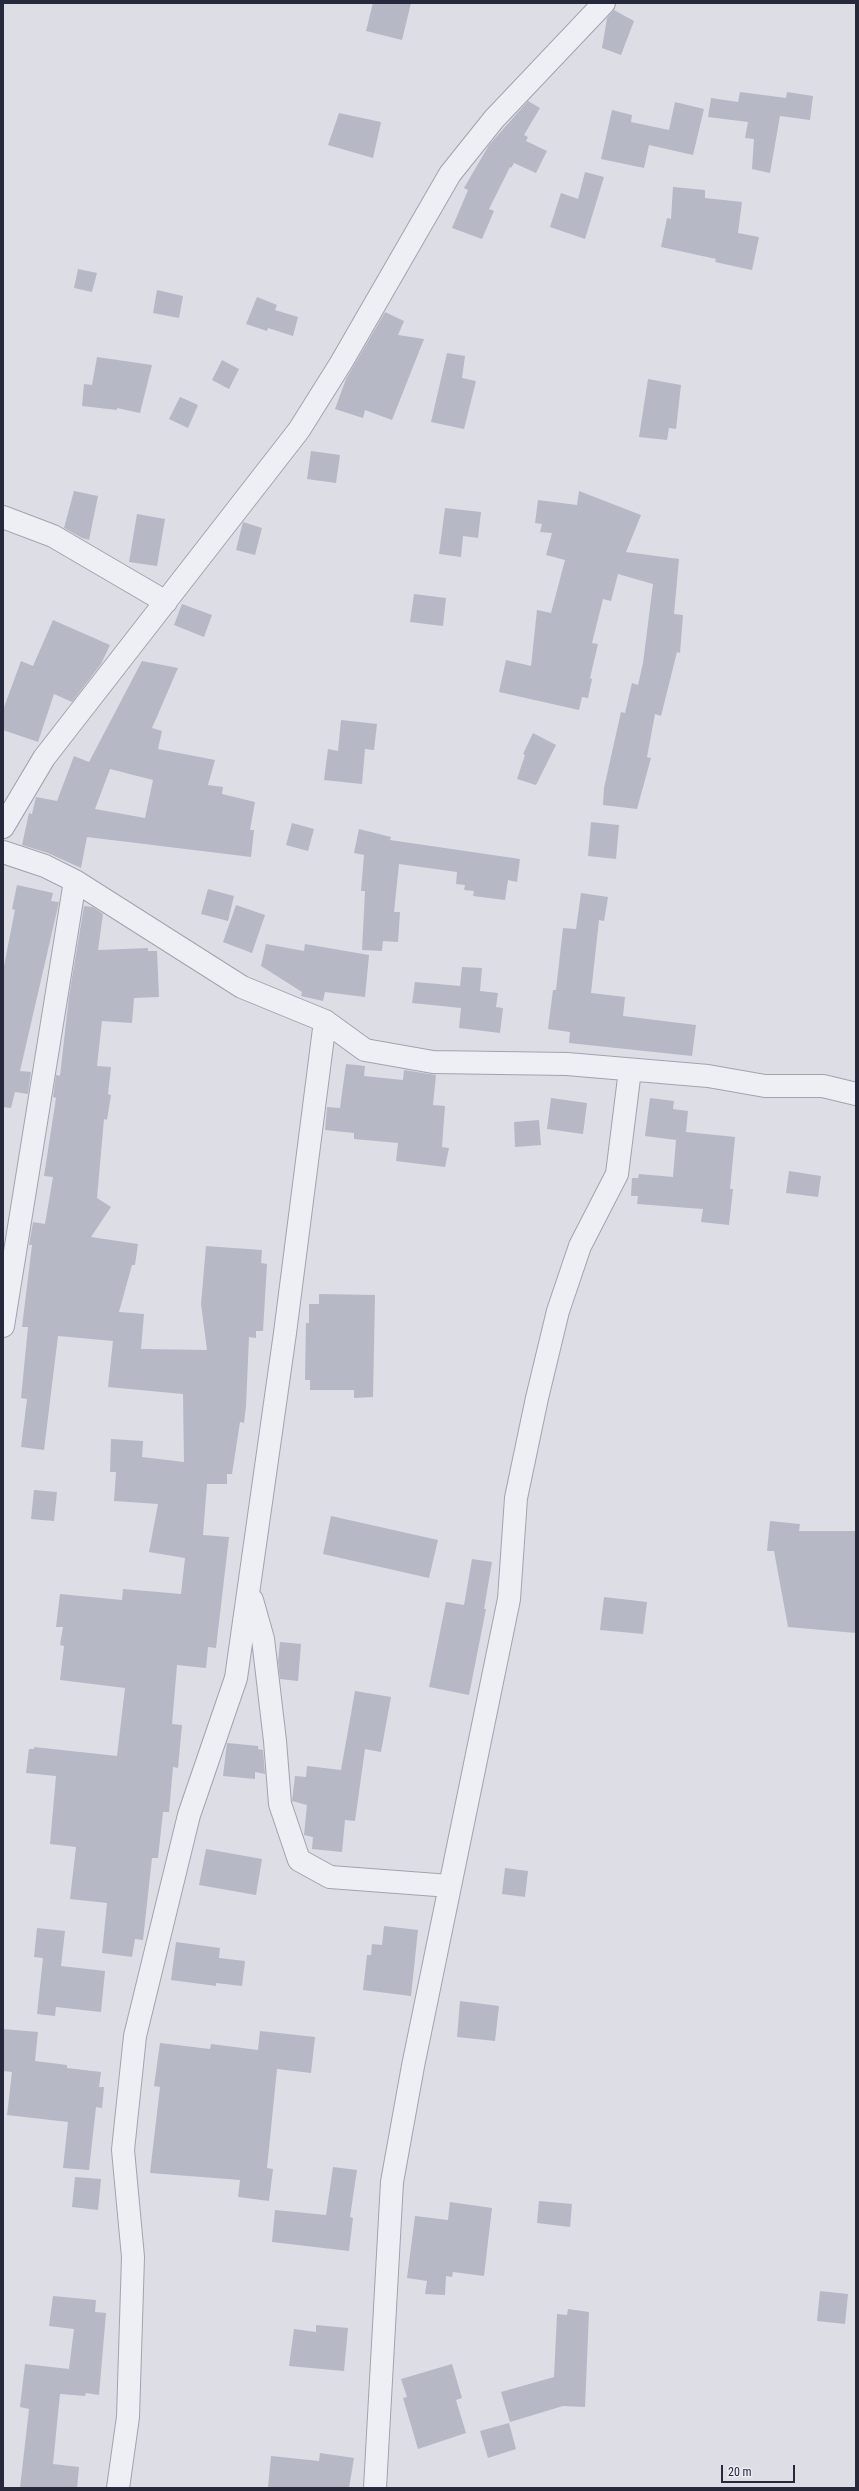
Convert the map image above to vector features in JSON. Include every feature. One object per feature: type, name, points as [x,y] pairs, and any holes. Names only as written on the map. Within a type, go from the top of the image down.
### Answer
[{"type":"street","points":[[3,827],[44,758],[299,430],[342,363],[450,174],[494,119],[604,3]]},
{"type":"street","points":[[3,517],[53,536],[166,602]]},
{"type":"street","points":[[3,852],[45,866],[75,881],[242,987],[325,1021],[366,1050],[433,1062],[567,1064],[708,1076],[765,1086],[823,1086],[856,1094]]},
{"type":"street","points":[[3,1326],[10,1244],[75,881]]},
{"type":"street","points":[[118,2488],[128,2417],[133,2258],[123,2150],[135,2036],[189,1815],[236,1678],[286,1333],[325,1021]]},
{"type":"street","points":[[375,2488],[392,2182],[450,1886],[509,1599],[516,1498],[537,1398],[558,1311],[580,1246],[617,1174],[630,1070]]},
{"type":"street","points":[[249,1590],[263,1639],[275,1741],[280,1804],[299,1860],[330,1877],[450,1886]]},
{"type":"building","points":[[373,3],[411,3],[402,40],[366,31]]},
{"type":"building","points":[[614,10],[634,21],[621,55],[602,48],[607,18]]},
{"type":"building","points":[[740,92],[786,98],[787,92],[813,96],[810,120],[780,116],[770,173],[752,169],[754,139],[745,138],[748,122],[708,117],[711,98],[738,102]]},
{"type":"building","points":[[528,101],[540,108],[524,135],[528,137],[526,141],[547,151],[536,173],[514,163],[511,168],[510,167],[489,209],[494,211],[482,239],[452,228],[468,190],[464,188],[489,145]]},
{"type":"building","points":[[675,102],[704,109],[693,155],[649,145],[644,168],[601,159],[612,110],[632,115],[631,122],[669,130]]},
{"type":"building","points":[[339,113],[381,122],[373,158],[328,145]]},
{"type":"building","points":[[585,172],[604,177],[585,239],[550,227],[561,193],[578,199]]},
{"type":"building","points":[[673,187],[705,190],[705,198],[742,202],[738,233],[759,237],[752,270],[715,262],[716,259],[661,247],[667,218],[671,219]]},
{"type":"building","points":[[78,269],[97,273],[92,292],[74,288]]},
{"type":"building","points":[[157,290],[183,296],[179,318],[153,313]]},
{"type":"building","points":[[257,297],[277,305],[275,310],[298,317],[293,336],[268,328],[267,331],[246,324]]},
{"type":"building","points":[[385,312],[404,321],[398,335],[424,339],[392,420],[365,410],[363,418],[335,409],[346,379]]},
{"type":"building","points":[[447,353],[465,356],[462,378],[476,381],[464,429],[431,422]]},
{"type":"building","points":[[97,357],[152,365],[140,413],[117,408],[117,410],[82,406],[84,384],[92,385]]},
{"type":"building","points":[[222,360],[239,369],[229,389],[212,380]]},
{"type":"building","points":[[648,379],[681,385],[676,429],[669,428],[667,440],[639,437]]},
{"type":"building","points":[[180,397],[198,405],[188,428],[169,419]]},
{"type":"building","points":[[311,451],[340,455],[336,483],[307,479]]},
{"type":"building","points":[[74,491],[98,496],[89,540],[82,538],[64,528]]},
{"type":"building","points":[[579,491],[641,515],[626,552],[679,559],[674,614],[683,615],[680,653],[677,652],[661,716],[655,714],[647,757],[651,758],[637,809],[603,805],[604,788],[621,712],[625,713],[632,683],[638,685],[643,663],[653,584],[618,574],[611,601],[603,599],[592,643],[598,644],[590,678],[592,679],[588,698],[582,697],[579,710],[499,692],[506,660],[531,666],[537,610],[551,613],[565,560],[546,555],[552,533],[540,532],[542,524],[535,523],[538,500],[577,505]]},
{"type":"building","points":[[445,508],[481,512],[478,538],[463,536],[461,557],[439,554]]},
{"type":"building","points":[[137,514],[165,519],[157,566],[129,562]]},
{"type":"building","points":[[243,522],[262,528],[255,555],[236,550]]},
{"type":"building","points":[[414,594],[446,598],[443,626],[410,622]]},
{"type":"building","points":[[182,604],[212,615],[204,637],[174,625]]},
{"type":"building","points":[[53,620],[110,645],[101,664],[72,702],[54,694],[38,742],[3,730],[3,710],[21,661],[33,666]]},
{"type":"building","points":[[142,661],[178,668],[152,728],[162,731],[158,749],[215,760],[208,785],[223,787],[222,794],[255,802],[250,830],[254,830],[251,857],[87,837],[81,868],[48,853],[22,845],[29,813],[32,814],[36,797],[57,801],[74,756],[89,762]],"holes":[[[110,769],[153,780],[145,818],[95,809]]]},
{"type":"building","points":[[341,720],[377,724],[374,750],[365,749],[362,784],[324,780],[328,749],[338,751]]},
{"type":"building","points":[[533,733],[556,745],[536,785],[517,779],[525,755],[523,754]]},
{"type":"building","points":[[591,822],[619,825],[616,859],[588,856]]},
{"type":"building","points":[[292,823],[314,829],[308,851],[286,845]]},
{"type":"building","points":[[359,829],[391,837],[390,840],[520,859],[517,882],[508,880],[505,900],[473,896],[474,891],[464,890],[465,885],[456,884],[457,872],[399,864],[394,912],[400,912],[398,942],[383,941],[382,951],[362,950],[365,891],[361,891],[364,855],[354,853]]},
{"type":"building","points":[[17,885],[53,893],[51,901],[59,902],[20,1071],[31,1072],[28,1094],[15,1092],[11,1108],[3,1107],[3,971],[15,910],[12,909]]},
{"type":"building","points":[[208,889],[234,896],[228,921],[201,914]]},
{"type":"building","points":[[581,893],[608,897],[604,921],[599,920],[591,993],[625,997],[623,1016],[696,1025],[692,1056],[569,1043],[570,1032],[548,1029],[553,990],[556,990],[563,928],[576,929]]},
{"type":"building","points":[[236,905],[265,915],[252,953],[223,942]]},
{"type":"building","points":[[84,906],[93,907],[103,914],[98,950],[148,948],[148,951],[157,951],[159,997],[134,998],[132,1023],[102,1021],[97,1066],[111,1067],[108,1094],[111,1095],[107,1120],[104,1119],[97,1198],[111,1207],[91,1237],[138,1244],[135,1265],[132,1265],[119,1312],[144,1314],[141,1349],[207,1350],[201,1304],[206,1246],[262,1250],[261,1263],[267,1264],[263,1331],[256,1331],[256,1338],[249,1337],[244,1423],[240,1422],[232,1474],[227,1474],[227,1484],[207,1484],[203,1535],[229,1537],[216,1648],[208,1647],[206,1668],[177,1665],[172,1724],[182,1725],[178,1768],[173,1767],[169,1812],[163,1812],[158,1858],[152,1858],[143,1940],[135,1939],[132,1957],[102,1953],[107,1903],[70,1899],[76,1847],[50,1844],[56,1776],[26,1773],[29,1749],[34,1749],[34,1747],[117,1756],[125,1688],[60,1680],[64,1646],[60,1645],[63,1627],[56,1627],[60,1594],[122,1600],[123,1589],[181,1594],[185,1558],[149,1552],[158,1504],[114,1501],[116,1472],[110,1472],[111,1439],[143,1441],[142,1457],[184,1462],[183,1394],[108,1387],[113,1341],[58,1336],[44,1450],[21,1447],[27,1399],[21,1398],[28,1327],[22,1327],[32,1245],[29,1245],[33,1222],[45,1224],[53,1177],[44,1176],[56,1098],[53,1097],[56,1075],[60,1076],[69,996]]},
{"type":"building","points":[[266,944],[304,951],[305,944],[369,955],[365,997],[325,992],[323,1001],[301,996],[302,992],[261,966]]},
{"type":"building","points":[[462,967],[482,968],[480,991],[498,993],[496,1007],[503,1008],[500,1033],[459,1028],[461,1008],[412,1003],[415,982],[460,986]]},
{"type":"building","points":[[346,1064],[365,1066],[364,1076],[403,1080],[404,1070],[436,1075],[433,1105],[445,1106],[442,1147],[449,1148],[445,1167],[396,1161],[398,1143],[354,1139],[354,1133],[325,1130],[327,1107],[340,1108]]},
{"type":"building","points":[[551,1098],[587,1103],[583,1134],[547,1129]]},
{"type":"building","points":[[650,1098],[674,1101],[673,1109],[688,1111],[686,1132],[735,1137],[730,1189],[733,1189],[729,1225],[701,1222],[703,1209],[637,1204],[638,1196],[631,1196],[632,1178],[638,1178],[639,1174],[673,1177],[676,1140],[645,1136]]},
{"type":"building","points":[[539,1120],[541,1145],[515,1147],[514,1122]]},
{"type":"building","points":[[789,1171],[821,1176],[818,1197],[786,1193]]},
{"type":"building","points":[[319,1294],[375,1295],[373,1397],[354,1398],[354,1390],[310,1390],[310,1380],[305,1380],[306,1323],[309,1323],[309,1304],[319,1304]]},
{"type":"building","points":[[34,1490],[57,1492],[54,1521],[31,1519]]},
{"type":"building","points":[[331,1516],[438,1540],[429,1578],[323,1554]]},
{"type":"building","points":[[770,1521],[800,1524],[799,1531],[855,1531],[856,1633],[788,1627],[774,1551],[767,1551]]},
{"type":"building","points":[[472,1559],[492,1562],[484,1609],[486,1609],[469,1695],[429,1687],[446,1602],[464,1605]]},
{"type":"building","points":[[604,1597],[647,1602],[643,1634],[600,1630]]},
{"type":"building","points":[[280,1642],[301,1644],[298,1681],[280,1679],[278,1661]]},
{"type":"building","points":[[355,1691],[391,1697],[381,1752],[365,1749],[355,1821],[345,1820],[342,1852],[312,1849],[313,1837],[304,1835],[307,1805],[292,1801],[295,1776],[306,1777],[307,1766],[341,1770]]},
{"type":"building","points":[[227,1743],[258,1746],[258,1749],[263,1750],[265,1774],[255,1772],[255,1779],[223,1776]]},
{"type":"building","points":[[206,1849],[262,1859],[256,1895],[199,1885]]},
{"type":"building","points":[[505,1868],[528,1871],[525,1897],[502,1894]]},
{"type":"building","points":[[384,1926],[418,1930],[411,1996],[363,1990],[367,1955],[371,1955],[372,1944],[382,1945]]},
{"type":"building","points":[[37,1928],[65,1931],[61,1966],[105,1971],[101,2012],[56,2007],[55,2016],[37,2014],[43,1958],[34,1957]]},
{"type":"building","points":[[176,1942],[220,1948],[219,1958],[245,1961],[242,1986],[216,1983],[216,1986],[171,1980]]},
{"type":"building","points":[[460,2001],[499,2006],[495,2041],[457,2037]]},
{"type":"building","points":[[3,2029],[38,2032],[35,2061],[67,2065],[67,2068],[101,2072],[99,2087],[104,2087],[102,2108],[96,2107],[89,2170],[63,2168],[68,2122],[7,2115],[12,2072],[3,2071]]},
{"type":"building","points":[[260,2031],[315,2037],[311,2073],[277,2069],[267,2168],[273,2169],[269,2201],[238,2197],[240,2180],[150,2173],[160,2087],[154,2086],[160,2043],[210,2049],[211,2044],[258,2050]]},
{"type":"building","points":[[333,2167],[357,2170],[350,2217],[353,2218],[349,2251],[272,2242],[275,2210],[326,2215]]},
{"type":"building","points":[[75,2177],[101,2179],[98,2210],[72,2207]]},
{"type":"building","points":[[539,2201],[572,2204],[570,2227],[537,2223]]},
{"type":"building","points":[[450,2202],[492,2208],[484,2276],[453,2272],[452,2277],[446,2276],[445,2295],[425,2294],[427,2281],[407,2278],[415,2216],[448,2220]]},
{"type":"building","points":[[820,2291],[848,2294],[845,2324],[817,2321]]},
{"type":"building","points":[[53,2296],[96,2300],[95,2312],[106,2313],[99,2395],[86,2393],[85,2396],[60,2394],[53,2464],[79,2467],[77,2488],[20,2488],[29,2409],[20,2407],[25,2364],[69,2369],[74,2329],[49,2326]]},
{"type":"building","points":[[568,2309],[589,2312],[585,2407],[563,2406],[510,2422],[501,2392],[554,2377],[557,2314],[567,2315]]},
{"type":"building","points":[[316,2325],[348,2328],[344,2371],[289,2366],[294,2329],[316,2332]]},
{"type":"building","points":[[452,2364],[462,2398],[456,2400],[466,2433],[418,2449],[403,2398],[407,2397],[401,2379]]},
{"type":"building","points":[[509,2423],[516,2449],[488,2458],[480,2431]]},
{"type":"building","points":[[320,2453],[354,2458],[349,2488],[268,2488],[271,2456],[319,2461]]}]
